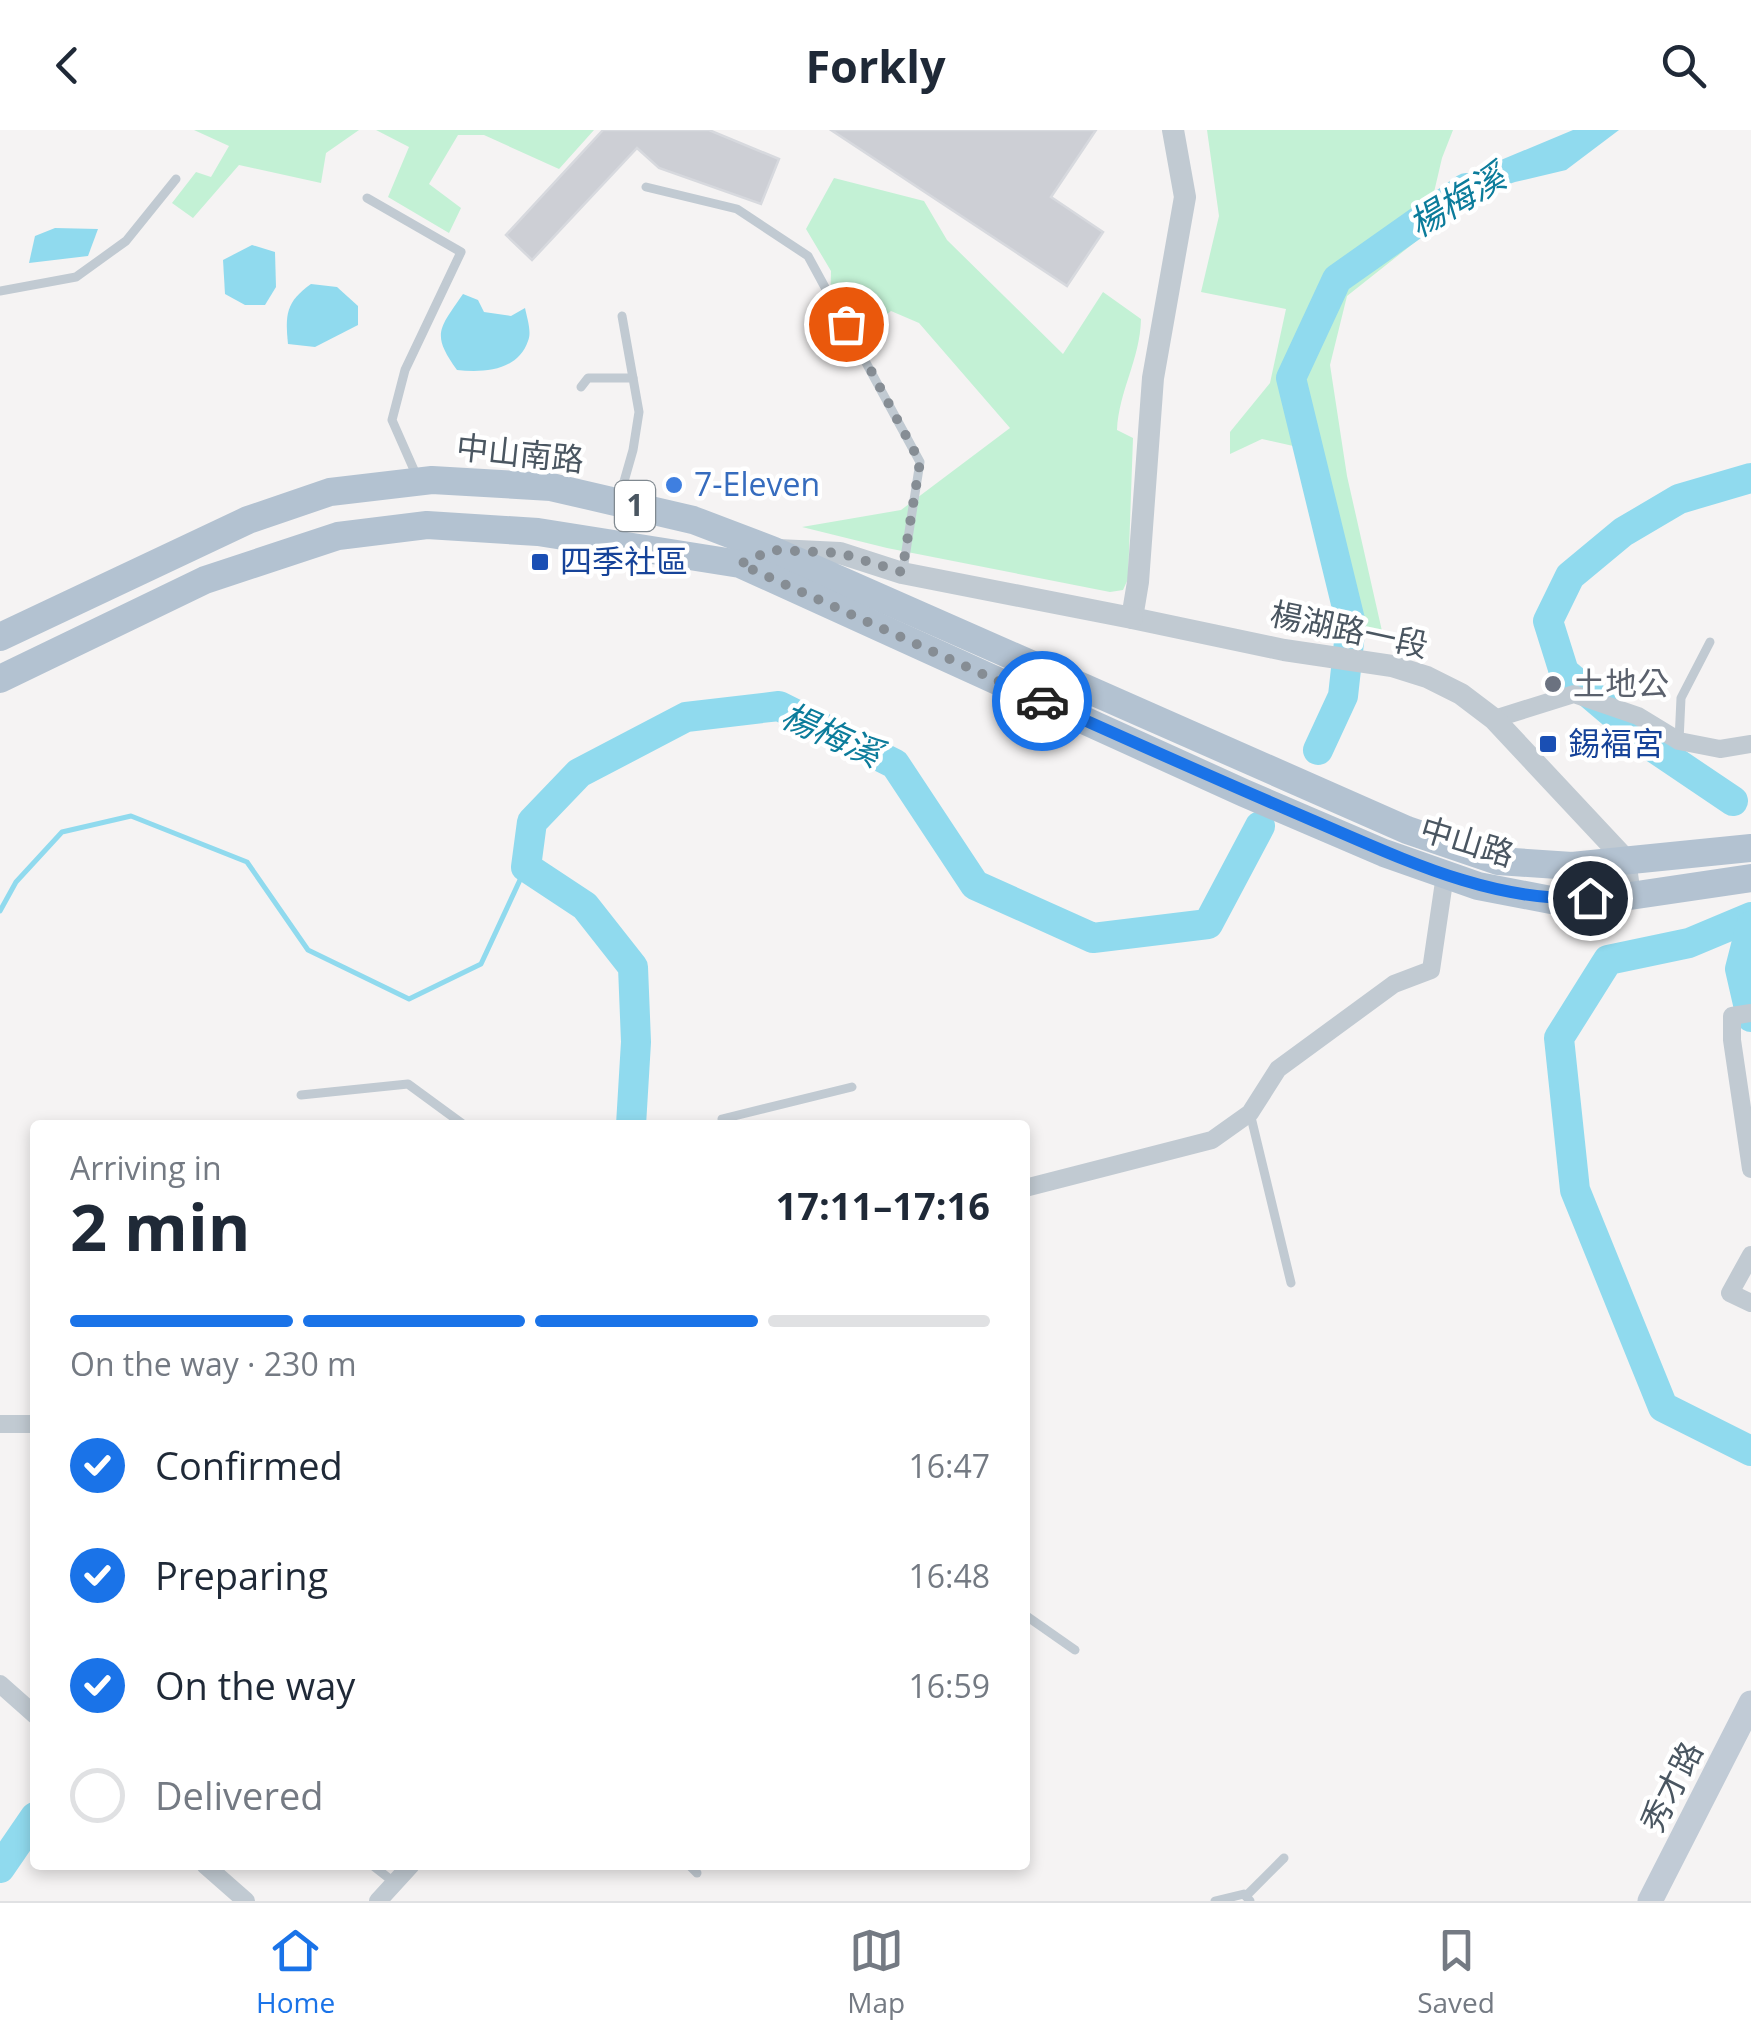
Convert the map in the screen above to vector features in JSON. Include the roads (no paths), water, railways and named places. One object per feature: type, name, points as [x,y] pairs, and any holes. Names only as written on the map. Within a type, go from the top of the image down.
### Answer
[{"type":"main road","name":"中山南路","points":[[0,637],[248,520],[330,492],[419,482],[552,487],[693,520],[772,550],[1322,790]]},
{"type":"main road","name":"1","points":[[0,679],[204,580],[338,536],[427,525],[538,532],[740,564]]},
{"type":"main road","name":"中山路","points":[[740,564],[1244,793],[1384,853],[1478,886],[1551,900],[1630,896],[1738,879]]},
{"type":"main road","name":"中山路","points":[[1322,790],[1407,830],[1498,861],[1572,866],[1751,848]]},
{"type":"main road","name":"秀才路","points":[[1650,1901],[1751,1703]]},
{"type":"street","points":[[1132,618],[1153,378],[1184,197],[1173,130]]},
{"type":"street","name":"楊湖路一段","points":[[740,564],[772,550],[840,553],[902,572],[1284,650],[1392,666],[1427,677],[1460,694],[1494,719],[1625,858]]},
{"type":"street","points":[[1494,719],[1574,694],[1638,716],[1678,740],[1720,749],[1751,744]]},
{"type":"street","points":[[1625,858],[1630,896]]},
{"type":"street","points":[[1030,1187],[1212,1140],[1250,1113],[1278,1069],[1394,984],[1431,970],[1446,874]]},
{"type":"street","points":[[1746,1014],[1732,1016],[1732,1040],[1751,1170]]},
{"type":"street","points":[[1751,1254],[1730,1294],[1751,1304]]},
{"type":"street","points":[[0,1424],[30,1424]]},
{"type":"street","points":[[0,1684],[30,1711]]},
{"type":"street","points":[[211,1870],[246,1901]]},
{"type":"street","points":[[378,1901],[407,1870]]},
{"type":"lane","points":[[0,291],[76,277],[126,240],[176,179]]},
{"type":"lane","points":[[646,187],[737,208],[808,256],[920,462],[902,572]]},
{"type":"lane","points":[[367,198],[461,252],[404,370],[392,420],[419,482]]},
{"type":"lane","points":[[618,502],[639,412],[622,316]]},
{"type":"lane","points":[[581,387],[588,378],[633,378]]},
{"type":"lane","points":[[1678,740],[1681,698],[1710,642]]},
{"type":"lane","points":[[300,1095],[408,1084],[457,1120]]},
{"type":"lane","points":[[723,1120],[852,1087]]},
{"type":"lane","points":[[1250,1113],[1291,1283]]},
{"type":"lane","points":[[1030,1618],[1075,1650]]},
{"type":"lane","points":[[1215,1901],[1244,1894],[1248,1899],[1284,1858]]},
{"type":"lane","points":[[378,1870],[395,1883]]},
{"type":"water","points":[[1573,130],[1619,130],[1566,170],[1515,182],[1434,210],[1453,180]]},
{"type":"water","points":[[55,228],[98,229],[88,256],[29,263],[35,236]]},
{"type":"water","points":[[252,245],[275,252],[276,287],[265,305],[245,305],[225,294],[223,260]]},
{"type":"water","points":[[311,284],[337,287],[358,306],[358,325],[315,347],[288,344],[289,310],[296,297]]},
{"type":"water","points":[[463,294],[478,300],[484,312],[511,316],[525,308],[529,337],[516,359],[488,370],[457,370],[444,348],[441,332]]},
{"type":"waterway","name":"楊梅溪","points":[[1318,750],[1343,696],[1351,624],[1291,378],[1337,279],[1466,188]]},
{"type":"waterway","points":[[1733,801],[1650,745],[1564,672],[1548,621],[1570,576],[1623,532],[1679,499],[1751,478]]},
{"type":"waterway","name":"楊梅溪","points":[[631,1120],[636,1042],[633,967],[585,906],[526,867],[532,822],[579,773],[686,717],[779,706],[895,764],[975,885],[1093,938],[1208,924],[1260,826]]},
{"type":"waterway","points":[[0,911],[16,882],[62,832],[131,816],[247,862],[308,950],[409,999],[481,964],[526,867]]},
{"type":"waterway","points":[[1751,917],[1689,943],[1608,960],[1559,1038],[1575,1190],[1663,1407],[1751,1451]]},
{"type":"waterway","points":[[1751,926],[1740,969],[1751,1017]]},
{"type":"waterway","name":"楊梅溪","points":[[0,1868],[30,1824]]},
{"type":"place","name":"7-Eleven","points":[[674,485]]},
{"type":"place","name":"四季社區","points":[[540,562]]},
{"type":"place","name":"土地公","points":[[1553,684]]},
{"type":"place","name":"錫褔宮","points":[[1548,744]]}]
